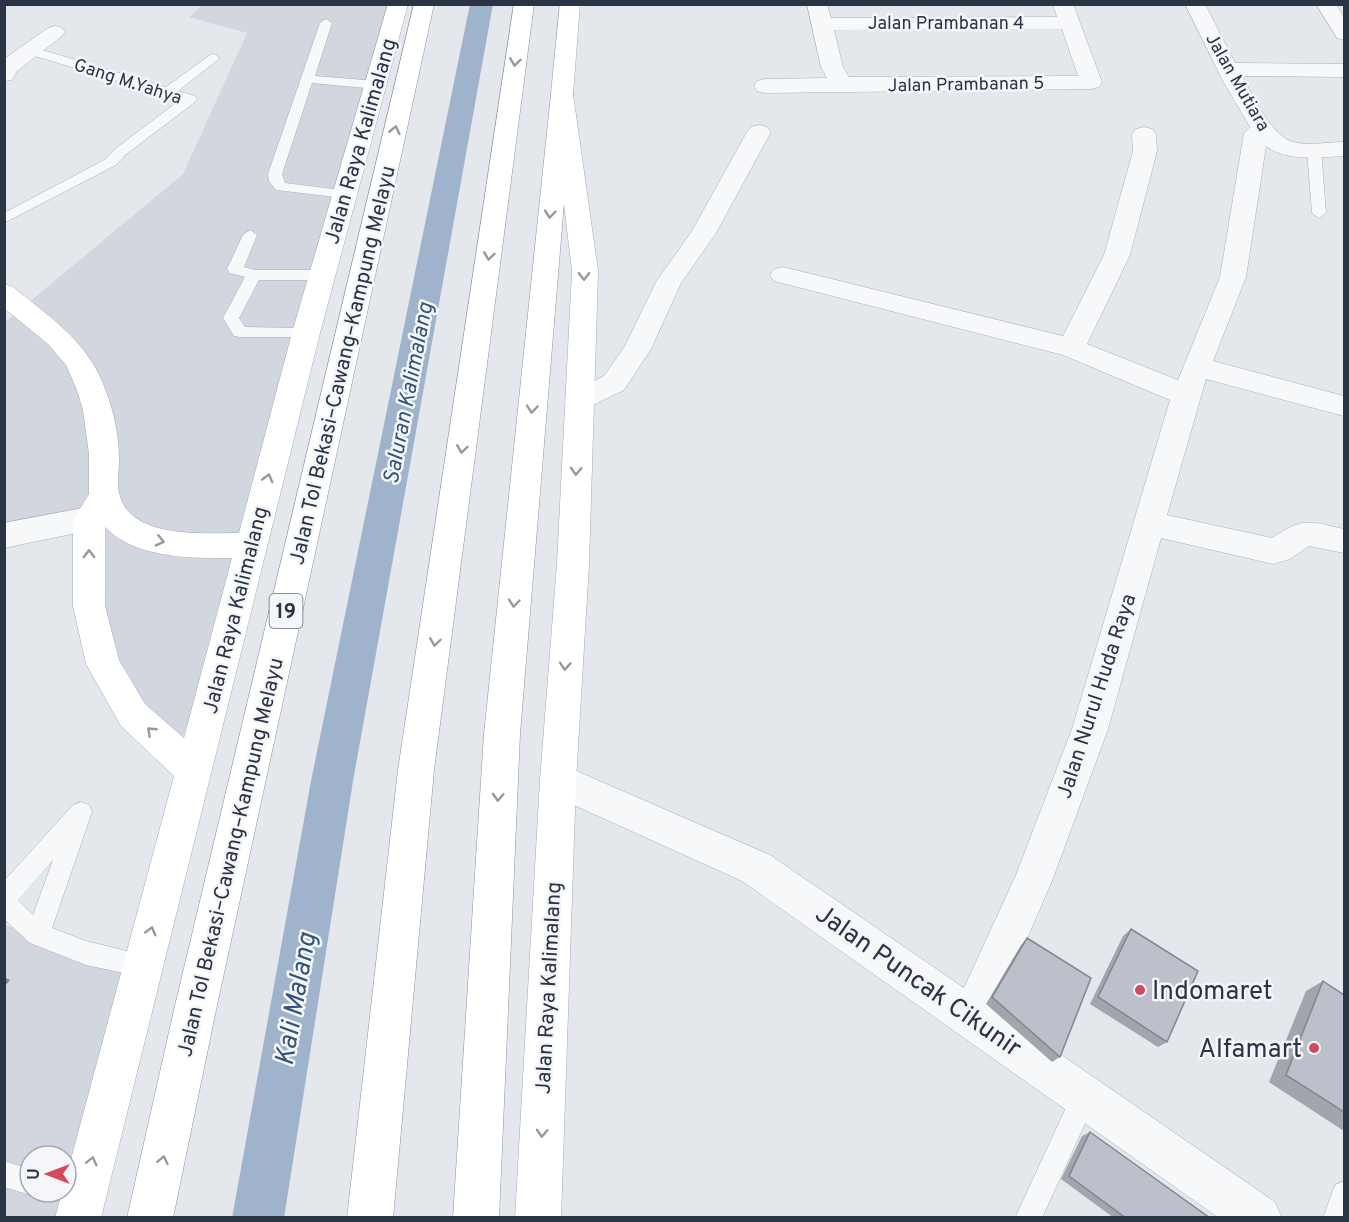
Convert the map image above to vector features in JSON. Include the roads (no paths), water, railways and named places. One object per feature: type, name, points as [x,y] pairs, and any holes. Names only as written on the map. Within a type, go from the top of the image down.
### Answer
[{"type":"main road","name":"Jalan Raya Kalimalang","points":[[78,1194],[194,771],[306,333],[398,4]]},
{"type":"main road","name":"Jalan Tol Bekasi–Cawang–Kampung Melayu","points":[[150,1218],[195,1010],[424,4]]},
{"type":"main road","points":[[370,1218],[416,770],[524,4]]},
{"type":"main road","name":"Jalan Raya Kalimalang","points":[[538,1218],[558,780],[573,564],[585,271],[562,93],[570,4]]},
{"type":"main road","points":[[476,1218],[502,734],[562,93]]},
{"type":"main road","points":[[4,293],[58,338],[82,367],[95,397],[104,452],[101,510],[89,606],[104,663],[133,715],[194,771]]},
{"type":"main road","points":[[101,510],[135,534],[163,543],[250,546]]},
{"type":"street","name":"Jalan Mutiara","points":[[1195,4],[1228,69],[1269,135],[1276,142],[1303,148]]},
{"type":"street","points":[[1333,8],[1344,34]]},
{"type":"street","points":[[819,14],[832,67],[842,84]]},
{"type":"street","name":"Jalan Prambanan 4","points":[[819,14],[1067,14]]},
{"type":"street","name":"Jalan Prambanan 5","points":[[765,86],[1091,82],[1067,14]]},
{"type":"street","points":[[4,75],[26,46],[55,32]]},
{"type":"street","points":[[1228,69],[1344,70]]},
{"type":"street","points":[[579,398],[593,394],[614,383],[637,350],[669,282],[703,234],[759,132]]},
{"type":"street","name":"Jalan Nurul Huda Raya","points":[[972,1016],[1033,881],[1090,729],[1192,381],[1233,277],[1256,133]]},
{"type":"street","points":[[1071,348],[1117,255],[1145,151],[1144,134]]},
{"type":"street","points":[[1303,148],[1344,149]]},
{"type":"street","points":[[783,275],[1192,381],[1344,405]]},
{"type":"street","points":[[4,536],[101,510]]},
{"type":"street","points":[[1150,523],[1273,551],[1279,550],[1304,533],[1344,542]]},
{"type":"street","name":"Jalan Puncak Cikunir","points":[[558,780],[756,868],[972,1016],[1259,1218]]},
{"type":"lane","points":[[326,23],[275,174],[276,181],[281,187],[344,194]]},
{"type":"lane","name":"Gang M.Yahya","points":[[4,219],[111,162],[120,152],[190,99],[26,46]]},
{"type":"lane","points":[[168,92],[214,58]]},
{"type":"lane","points":[[306,79],[376,85]]},
{"type":"lane","points":[[1303,148],[1319,213]]},
{"type":"lane","points":[[250,235],[236,269],[254,275],[322,275]]},
{"type":"lane","points":[[254,275],[231,318],[240,332],[306,333]]},
{"type":"lane","points":[[38,935],[81,812],[4,901],[38,935],[86,953],[142,965]]},
{"type":"lane","points":[[1028,1218],[1085,1095]]},
{"type":"lane","points":[[1336,1218],[1344,1194]]},
{"type":"waterway","name":"Saluran Kalimalang","points":[[258,1218],[332,781],[482,4]]},
{"type":"place","name":"Indomaret","points":[[1140,990]]},
{"type":"place","name":"Alfamart","points":[[1314,1048]]},
{"type":"water label","name":"Kali Malang","points":[[295,999]]}]
